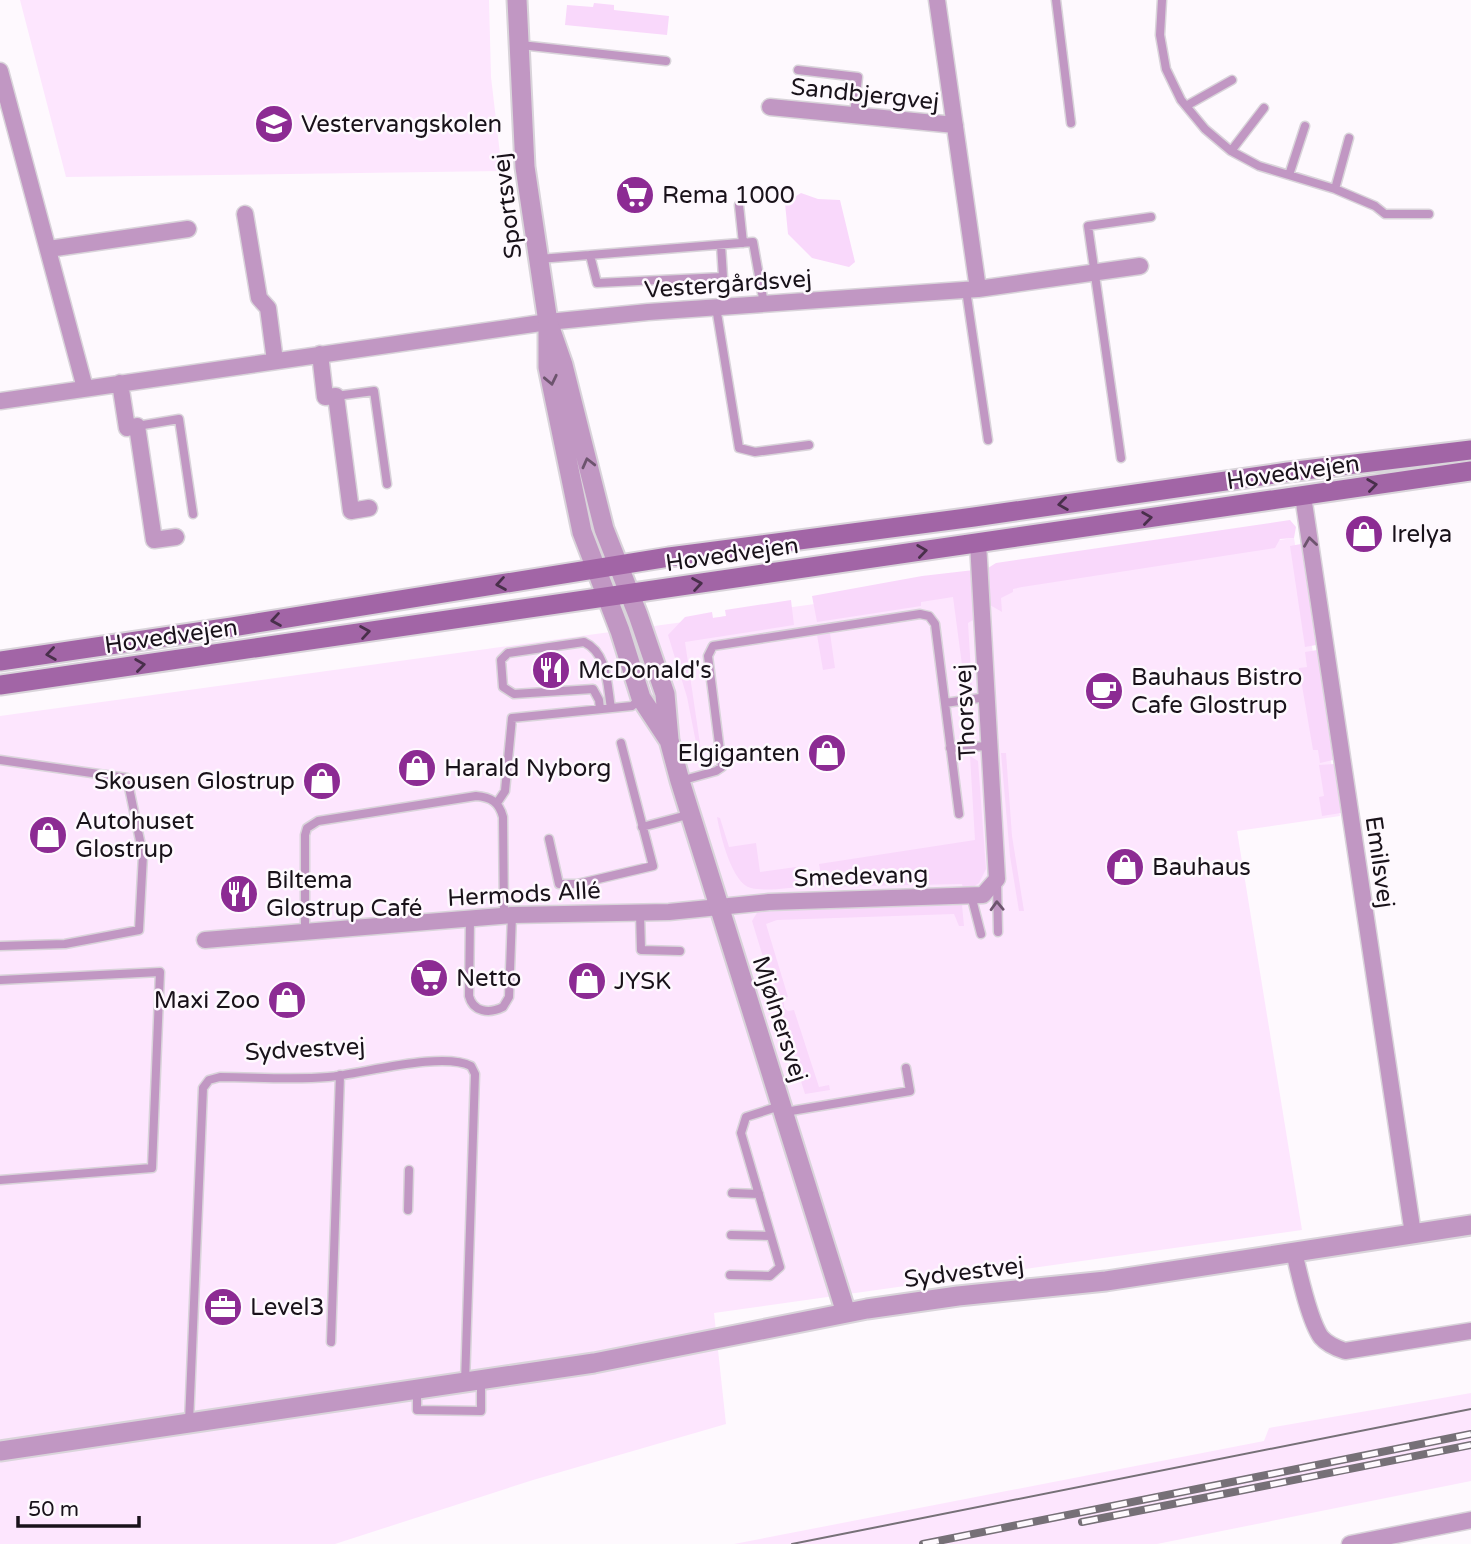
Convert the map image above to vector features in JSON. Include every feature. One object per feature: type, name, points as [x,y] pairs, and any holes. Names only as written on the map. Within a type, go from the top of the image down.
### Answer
[{"type":"main road","name":"Hovedvejen","points":[[0,661],[246,625],[618,565],[1469,449]]},
{"type":"main road","name":"Hovedvejen","points":[[0,685],[1471,471]]},
{"type":"street","name":"Sportsvej","points":[[517,0],[526,167],[548,321],[548,367],[582,533],[607,597]]},
{"type":"street","name":"Sandbjergvej","points":[[937,0],[955,125],[972,290]]},
{"type":"street","points":[[0,71],[85,388]]},
{"type":"street","name":"Sandbjergvej","points":[[770,107],[955,125]]},
{"type":"street","points":[[245,214],[259,298],[268,308],[275,361]]},
{"type":"street","points":[[49,248],[188,229]]},
{"type":"street","name":"Vestergårdsvej","points":[[0,401],[548,321],[972,290],[1140,266]]},
{"type":"street","name":"Sportsvej","points":[[548,321],[563,365],[604,529],[630,594]]},
{"type":"street","points":[[320,354],[325,397],[336,396],[351,511],[369,508]]},
{"type":"street","points":[[120,383],[127,428],[137,426],[155,540],[176,537]]},
{"type":"street","name":"Emilsvej","points":[[1303,496],[1413,1234]]},
{"type":"street","name":"Thorsvej","points":[[978,543],[996,879]]},
{"type":"street","name":"Mjølnersvej","points":[[630,594],[665,694],[669,740],[680,780],[846,1313]]},
{"type":"street","name":"Mjølnersvej","points":[[607,597],[641,698],[669,740]]},
{"type":"street","points":[[971,895],[984,895],[996,879]]},
{"type":"street","name":"Smedevang","points":[[719,908],[769,902],[971,895]]},
{"type":"street","name":"Hermods Allé","points":[[205,940],[470,918],[719,908]]},
{"type":"street","name":"Sydvestvej","points":[[0,1451],[621,1358],[846,1313],[958,1296],[1106,1280],[1471,1225]]},
{"type":"street","points":[[1294,1252],[1320,1336],[1336,1348],[1345,1351],[1471,1331]]},
{"type":"street","points":[[1350,1544],[1471,1520]]},
{"type":"lane","points":[[1056,0],[1071,123]]},
{"type":"lane","points":[[1162,0],[1160,35],[1166,69],[1186,106],[1205,129],[1231,151],[1259,166],[1335,189],[1375,205],[1385,214],[1429,214]]},
{"type":"lane","points":[[518,45],[666,61]]},
{"type":"lane","points":[[798,70],[858,77],[854,115]]},
{"type":"lane","points":[[1186,106],[1232,80]]},
{"type":"lane","points":[[1231,151],[1264,108]]},
{"type":"lane","points":[[1289,175],[1305,126]]},
{"type":"lane","points":[[1335,189],[1349,138]]},
{"type":"lane","points":[[738,205],[743,243]]},
{"type":"lane","points":[[1121,458],[1088,226],[1151,217]]},
{"type":"lane","points":[[538,260],[753,242],[764,304]]},
{"type":"lane","points":[[590,255],[597,283],[723,277],[721,245]]},
{"type":"lane","points":[[972,290],[988,440]]},
{"type":"lane","points":[[716,307],[740,448],[755,452],[809,445]]},
{"type":"lane","points":[[336,396],[374,391],[387,484]]},
{"type":"lane","points":[[137,426],[178,419],[193,514]]},
{"type":"lane","points":[[680,780],[722,767],[708,656],[710,648],[718,644],[925,615],[935,624],[958,814]]},
{"type":"lane","points":[[600,709],[593,689],[514,694],[503,687],[501,660],[508,653],[584,642],[593,646],[603,663],[611,708]]},
{"type":"lane","points":[[944,702],[987,697]]},
{"type":"lane","points":[[498,803],[505,790],[512,718],[632,706],[641,698]]},
{"type":"lane","points":[[549,839],[559,884],[577,884],[653,866],[621,743]]},
{"type":"lane","points":[[950,748],[989,746]]},
{"type":"lane","points":[[0,760],[127,778],[143,855],[139,930],[65,944],[0,946]]},
{"type":"lane","points":[[305,932],[305,835],[312,824],[484,796],[498,803],[503,817],[508,916],[509,997],[503,1007],[491,1011],[473,1006],[469,996],[470,918]]},
{"type":"lane","points":[[642,827],[691,814]]},
{"type":"lane","points":[[996,879],[998,932]]},
{"type":"lane","points":[[971,895],[981,934]]},
{"type":"lane","points":[[640,913],[641,950],[680,951]]},
{"type":"lane","points":[[0,981],[160,972],[152,1168],[0,1180]]},
{"type":"lane","name":"Sydvestvej","points":[[188,1422],[203,1088],[209,1080],[220,1077],[340,1076],[426,1062],[463,1063],[474,1069],[473,1382]]},
{"type":"lane","points":[[730,1275],[770,1276],[780,1267],[741,1133],[746,1117],[910,1091],[906,1068]]},
{"type":"lane","points":[[331,1342],[340,1076]]},
{"type":"lane","points":[[408,1210],[409,1170]]},
{"type":"lane","points":[[732,1193],[759,1194]]},
{"type":"lane","points":[[732,1234],[771,1236]]},
{"type":"lane","points":[[417,1390],[417,1410],[481,1410],[473,1382]]},
{"type":"shaded area","name":"Vestervangskolen","points":[[20,0],[489,0],[491,77],[502,171],[66,177]]},
{"type":"shaded area","points":[[594,3],[614,5],[614,10],[669,16],[667,35],[565,25],[567,5],[593,7]]},
{"type":"shaded area","points":[[801,193],[818,199],[840,200],[855,262],[849,267],[812,258],[788,234],[785,203]]},
{"type":"shaded area","points":[[1290,520],[1296,527],[1294,538],[1280,539],[1275,548],[1022,587],[1013,589],[1013,592],[1001,598],[1002,612],[990,605],[988,568],[996,563]]},
{"type":"shaded area","points":[[1294,538],[1340,816],[1237,831],[1302,1230],[714,1313],[726,1424],[533,1480],[335,1544],[0,1544],[0,716]]},
{"type":"shaded area","points":[[1301,544],[1316,645],[1305,647],[1290,546]]},
{"type":"shaded area","points":[[974,570],[978,617],[968,623],[972,688],[966,695],[953,597],[921,602],[921,606],[817,622],[812,596],[922,576]]},
{"type":"shaded area","points":[[791,600],[794,625],[685,642],[703,764],[701,768],[687,697],[668,635],[685,617],[712,612],[713,618],[726,616],[725,610]]},
{"type":"shaded area","points":[[830,633],[835,668],[823,670],[817,635]]},
{"type":"shaded area","points":[[1317,650],[1333,760],[1320,763],[1318,750],[1313,750],[1299,668],[1307,667],[1305,652]]},
{"type":"shaded area","points":[[1001,753],[1006,753],[1012,836],[1024,911],[1019,911],[1010,856]]},
{"type":"shaded area","points":[[970,756],[978,761],[986,869],[979,883],[963,888],[962,884],[817,887],[810,877],[821,875],[819,864],[975,840]]},
{"type":"shaded area","points":[[1334,764],[1341,813],[1322,816],[1319,797],[1324,796],[1319,765]]},
{"type":"shaded area","points":[[717,817],[720,818],[729,847],[756,843],[760,872],[803,866],[806,887],[764,890],[744,884],[738,878],[728,857]]},
{"type":"shaded area","points":[[962,905],[964,926],[959,926],[954,914],[777,920],[766,924],[788,997],[784,998],[784,1008],[788,1011],[794,1010],[819,1087],[829,1085],[830,1090],[805,1094],[752,921],[758,911]]},
{"type":"shaded area","points":[[1471,1393],[1471,1481],[1157,1544],[734,1544],[1264,1441],[1269,1428]]},
{"type":"tram line","points":[[792,1544],[1471,1409]]},
{"type":"railway","points":[[923,1544],[1471,1434]]},
{"type":"railway","points":[[1082,1522],[1471,1445]]},
{"type":"place","name":"Vestervangskolen","points":[[274,124]]},
{"type":"place","name":"Rema 1000","points":[[635,195]]},
{"type":"place","name":"Irelya","points":[[1364,534]]},
{"type":"place","name":"McDonald's","points":[[551,670]]},
{"type":"place","name":"Bauhaus Bistro Cafe Glostrup","points":[[1104,691]]},
{"type":"place","name":"Elgiganten","points":[[827,753]]},
{"type":"place","name":"Harald Nyborg","points":[[417,768]]},
{"type":"place","name":"Skousen Glostrup","points":[[322,781]]},
{"type":"place","name":"Autohuset Glostrup","points":[[48,835]]},
{"type":"place","name":"Bauhaus","points":[[1125,867]]},
{"type":"place","name":"Biltema Glostrup Café","points":[[239,894]]},
{"type":"place","name":"Netto","points":[[429,978]]},
{"type":"place","name":"JYSK","points":[[587,981]]},
{"type":"place","name":"Maxi Zoo","points":[[287,1000]]},
{"type":"place","name":"Level3","points":[[223,1307]]}]
